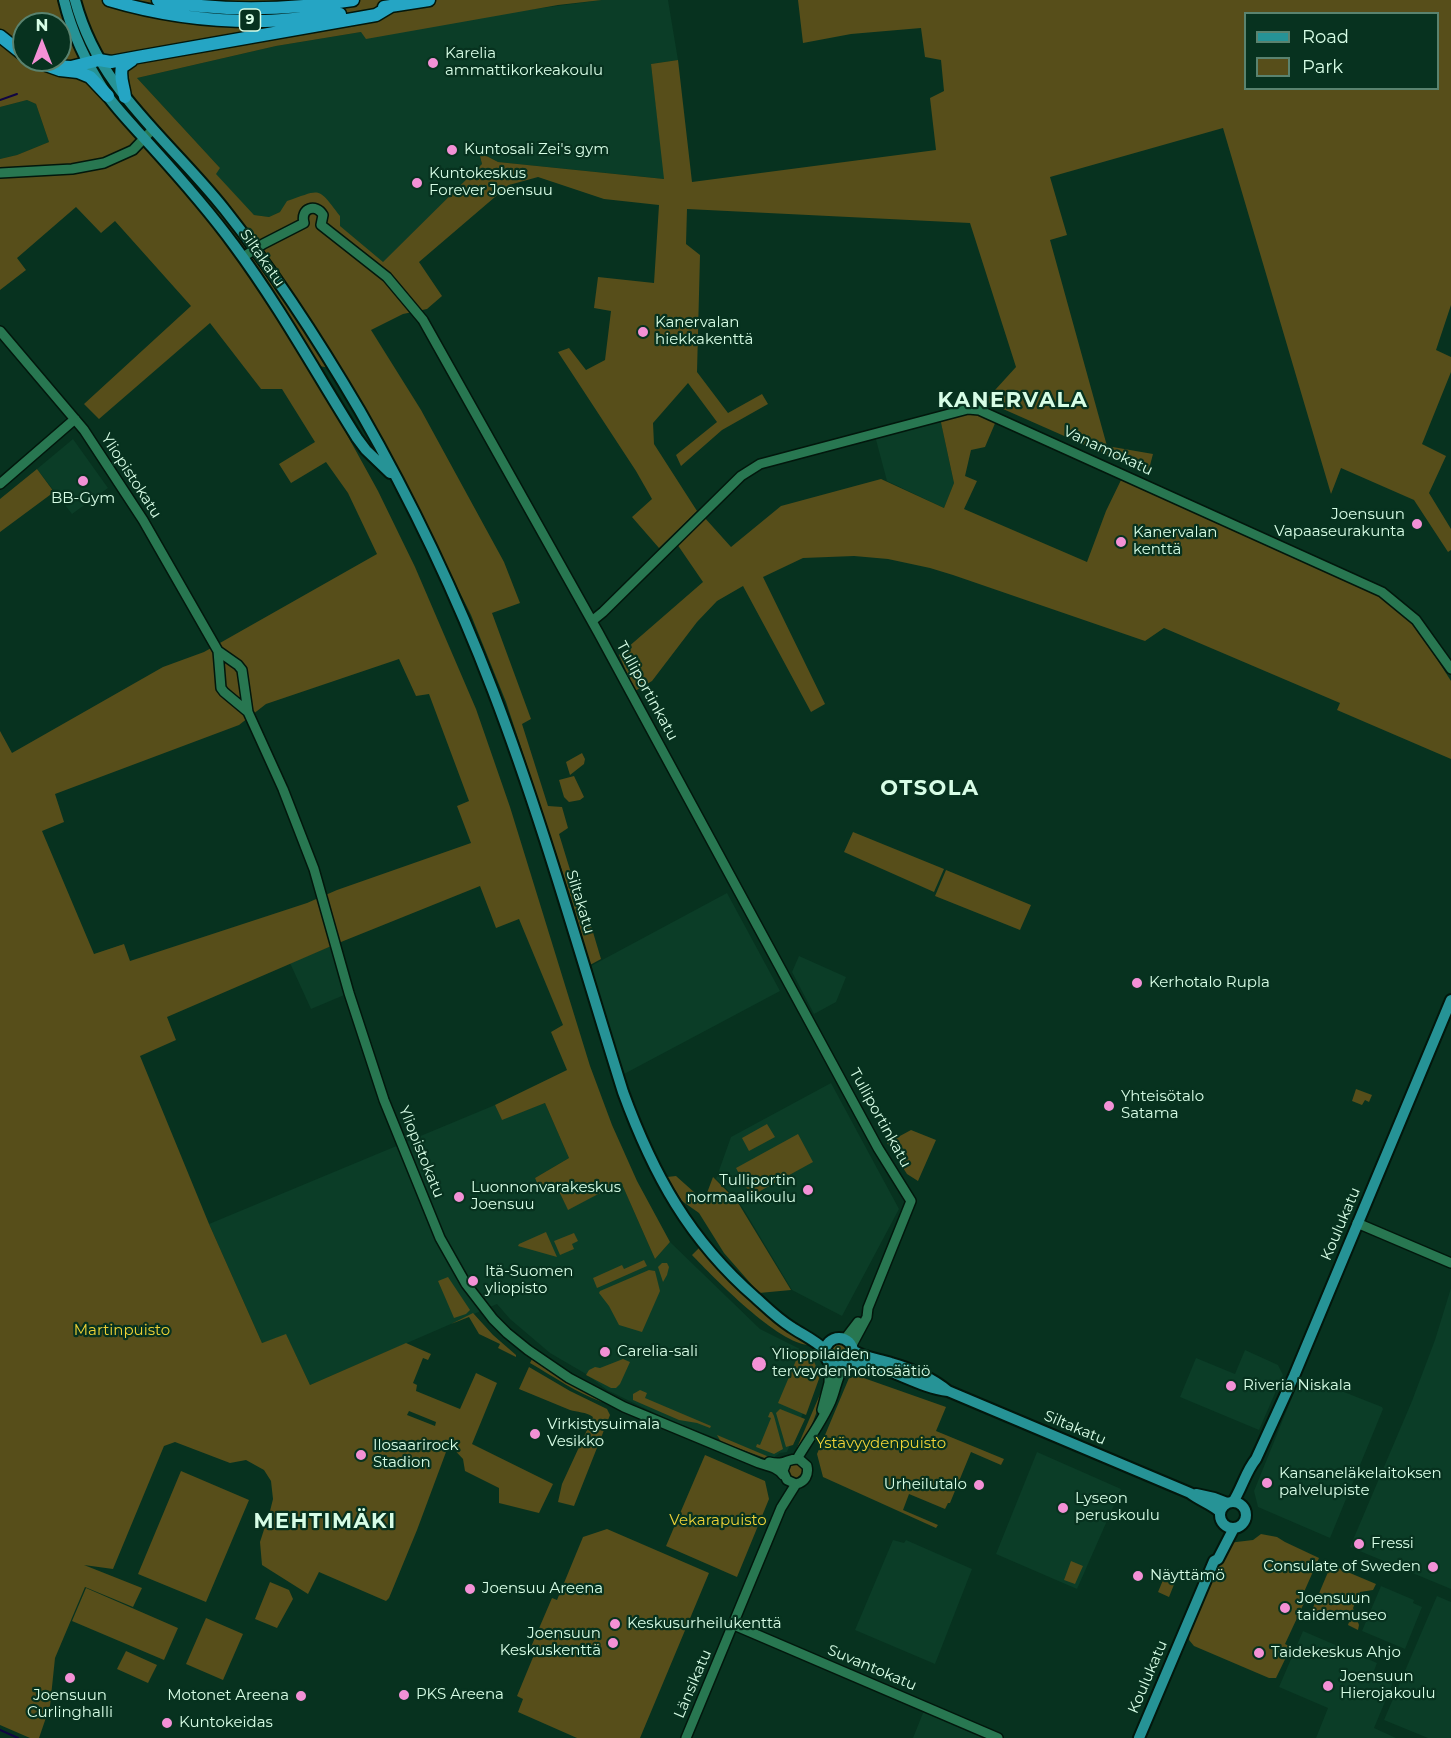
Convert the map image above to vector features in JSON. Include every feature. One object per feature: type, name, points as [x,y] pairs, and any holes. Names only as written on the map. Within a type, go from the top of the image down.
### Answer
[{"type":"highway","name":"9","points":[[109,0],[157,12],[229,20],[265,21],[429,0]]},
{"type":"highway","name":"9","points":[[158,0],[201,6],[266,8],[353,0]]},
{"type":"highway","points":[[72,67],[93,61],[111,62],[376,15],[391,6]]},
{"type":"highway","points":[[0,36],[12,47]]},
{"type":"highway","points":[[125,97],[120,74],[122,67],[138,57]]},
{"type":"highway","points":[[72,71],[90,77],[108,96]]},
{"type":"main road","points":[[75,0],[93,61]]},
{"type":"main road","points":[[65,5],[73,30],[93,61]]},
{"type":"main road","name":"Siltakatu","points":[[93,61],[108,96],[200,200],[243,257],[302,346],[357,438],[398,481]]},
{"type":"main road","name":"Siltakatu","points":[[93,61],[203,183],[255,249],[314,336],[360,411],[438,561],[493,691],[531,798],[635,1125],[660,1179],[704,1246],[778,1318],[817,1342],[825,1350]]},
{"type":"main road","name":"Koulukatu","points":[[1139,1738],[1214,1561],[1218,1559],[1229,1526],[1240,1527],[1245,1522],[1247,1515],[1231,1506],[1256,1459],[1296,1371],[1451,1000]]},
{"type":"main road","name":"Siltakatu","points":[[768,1308],[820,1336],[832,1339]]},
{"type":"main road","points":[[841,1338],[850,1345],[854,1355],[846,1364],[839,1366],[831,1363],[825,1355],[826,1346],[832,1339],[841,1338]]},
{"type":"main road","name":"Siltakatu","points":[[850,1345],[936,1381],[948,1391]]},
{"type":"main road","name":"Siltakatu","points":[[846,1364],[864,1363],[896,1373],[932,1389],[948,1391],[1190,1493],[1217,1508],[1231,1506]]},
{"type":"main road","points":[[1229,1526],[1221,1519],[1231,1506]]},
{"type":"street","points":[[0,173],[88,167],[104,163],[133,150],[153,129]]},
{"type":"street","points":[[310,208],[318,209],[323,215],[321,225],[313,229],[309,228],[304,223],[304,212],[310,208]]},
{"type":"street","points":[[243,257],[304,223]]},
{"type":"street","name":"Tulliportinkatu","points":[[321,225],[387,277],[423,320],[592,621],[878,1148],[911,1201],[868,1308],[850,1345]]},
{"type":"street","name":"Yliopistokatu","points":[[0,331],[75,419],[143,520],[218,651],[242,670],[248,712],[306,846],[349,993],[384,1100],[440,1238],[466,1284],[507,1333],[569,1378],[624,1407],[759,1463],[777,1468],[784,1476]]},
{"type":"street","name":"Vanamokatu","points":[[592,621],[741,476],[760,464],[968,409],[979,410],[1040,436],[1382,592],[1416,620],[1451,669]]},
{"type":"street","points":[[0,484],[75,419]]},
{"type":"street","name":"Yliopistokatu","points":[[218,651],[221,688],[248,712]]},
{"type":"street","points":[[1358,1223],[1451,1263]]},
{"type":"street","points":[[818,1424],[829,1383],[831,1363]]},
{"type":"street","points":[[801,1461],[832,1399],[837,1376],[846,1364]]},
{"type":"street","name":"Yliopistokatu","points":[[746,1457],[780,1464],[786,1463]]},
{"type":"street","points":[[791,1459],[801,1461],[807,1470],[806,1477],[796,1484],[790,1482],[784,1476],[783,1468],[791,1459]]},
{"type":"street","name":"Länsikatu","points":[[781,1508],[784,1476]]},
{"type":"street","name":"Länsikatu","points":[[686,1738],[781,1508],[796,1484]]},
{"type":"street","name":"Suvantokatu","points":[[734,1625],[998,1738]]},
{"type":"shaded area","points":[[602,0],[668,0],[678,60],[651,64],[665,179],[498,162],[479,152],[482,164],[383,263],[339,226],[280,212],[269,217],[254,215],[215,174],[220,168],[137,78],[276,46],[361,32]]},
{"type":"shaded area","points":[[27,100],[36,104],[49,142],[0,159],[0,107]]},
{"type":"shaded area","points":[[940,418],[954,483],[944,508],[887,481],[875,436]]},
{"type":"shaded area","points":[[73,439],[108,488],[72,514],[37,469]]},
{"type":"shaded area","points":[[727,893],[780,991],[624,1074],[591,966]]},
{"type":"shaded area","points":[[336,944],[349,993],[311,1009],[290,963]]},
{"type":"shaded area","points":[[799,956],[846,977],[836,1002],[814,1014],[792,972]]},
{"type":"shaded area","name":"Tulliportin normaalikoulu","points":[[831,1083],[899,1209],[842,1316],[792,1290],[738,1200],[716,1179],[731,1137]]},
{"type":"shaded area","name":"Itä-Suomen yliopisto","points":[[545,1103],[569,1158],[535,1178],[556,1185],[568,1209],[621,1182],[655,1259],[670,1242],[760,1329],[824,1361],[787,1452],[780,1453],[771,1459],[671,1421],[607,1390],[586,1374],[550,1353],[510,1319],[497,1304],[310,1385],[286,1335],[262,1343],[209,1224],[495,1105],[502,1119]]},
{"type":"shaded area","points":[[1451,1288],[1451,1589],[1350,1547],[1412,1401],[1435,1340]]},
{"type":"shaded area","name":"Riveria Niskala","points":[[1245,1350],[1278,1365],[1283,1375],[1259,1430],[1180,1397],[1196,1358],[1235,1374]]},
{"type":"shaded area","points":[[1311,1379],[1383,1409],[1330,1538],[1258,1507],[1254,1491],[1297,1385],[1303,1380]]},
{"type":"shaded area","name":"Lyseon peruskoulu","points":[[1037,1452],[1121,1489],[1077,1589],[996,1554]]},
{"type":"shaded area","points":[[893,1540],[904,1543],[906,1540],[972,1569],[935,1664],[855,1630]]},
{"type":"shaded area","points":[[1381,1586],[1414,1600],[1413,1603],[1422,1607],[1405,1649],[1362,1631]]},
{"type":"shaded area","points":[[1437,1596],[1451,1602],[1451,1738],[1428,1738],[1384,1720]]},
{"type":"shaded area","points":[[1303,1631],[1377,1663],[1372,1676],[1377,1678],[1379,1673],[1394,1680],[1374,1728],[1396,1738],[1316,1738],[1328,1708],[1279,1687]]},
{"type":"shaded area","points":[[925,1708],[994,1738],[913,1738]]},
{"type":"green space","name":"Martinpuisto","points":[[0,0],[602,0],[558,5],[366,39],[361,32],[276,46],[137,78],[220,168],[216,174],[254,215],[269,217],[280,212],[287,201],[318,193],[327,199],[340,216],[340,226],[383,262],[482,164],[479,152],[498,162],[664,179],[651,64],[678,60],[692,182],[936,150],[930,98],[944,91],[941,60],[925,57],[921,28],[851,34],[803,43],[798,0],[1451,0],[1451,305],[1436,350],[1451,357],[1451,372],[1422,444],[1446,456],[1429,493],[1451,529],[1451,550],[1448,552],[1414,500],[1341,468],[1331,494],[1223,128],[1050,177],[1067,235],[1050,240],[1107,446],[1153,454],[1148,473],[985,401],[1016,367],[970,223],[687,209],[686,244],[700,255],[697,372],[728,413],[762,394],[768,404],[722,430],[681,466],[676,455],[717,422],[688,383],[653,423],[654,444],[697,511],[659,548],[632,517],[652,499],[558,352],[569,348],[586,370],[605,360],[611,311],[594,308],[598,277],[654,283],[659,205],[604,199],[538,177],[509,185],[419,262],[442,296],[427,309],[403,314],[371,330],[421,410],[504,562],[520,603],[492,613],[531,719],[522,724],[548,806],[562,807],[568,828],[559,834],[601,959],[590,965],[573,904],[506,702],[471,615],[404,480],[336,360],[330,368],[308,364],[378,491],[415,567],[476,709],[510,807],[590,1066],[612,1125],[637,1181],[670,1242],[655,1259],[621,1182],[568,1210],[556,1185],[541,1192],[535,1178],[569,1158],[545,1103],[502,1120],[495,1105],[567,1070],[551,1032],[563,1025],[519,919],[496,928],[480,886],[336,944],[167,1017],[176,1040],[140,1056],[209,1224],[262,1343],[286,1334],[310,1385],[406,1343],[431,1354],[428,1360],[423,1358],[413,1383],[417,1385],[416,1391],[460,1409],[476,1373],[497,1383],[472,1444],[553,1484],[539,1513],[499,1503],[499,1488],[465,1471],[463,1459],[449,1444],[389,1598],[386,1601],[319,1572],[308,1594],[262,1565],[260,1542],[273,1499],[271,1481],[264,1470],[246,1460],[230,1463],[175,1442],[164,1446],[113,1569],[84,1565],[142,1588],[133,1607],[85,1587],[55,1658],[50,1706],[39,1738],[30,1738],[0,1725],[0,731],[12,753],[163,667],[204,652],[377,554],[348,493],[326,462],[291,483],[279,464],[315,442],[282,389],[261,389],[210,323],[99,419],[84,404],[191,306],[115,221],[101,233],[76,207],[17,258],[26,270],[0,290],[0,159],[49,142],[36,104],[27,100],[0,107]],"holes":[[[399,659],[416,696],[429,694],[469,801],[457,806],[471,843],[337,890],[307,903],[130,961],[124,944],[94,954],[42,831],[64,822],[55,794],[239,725],[266,704]],[[409,1411],[436,1422],[435,1426],[407,1415]]]},
{"type":"green space","points":[[964,411],[996,421],[985,447],[971,450],[965,476],[977,481],[964,509],[1087,562],[1106,511],[1122,478],[1388,601],[1414,623],[1451,681],[1451,759],[1337,710],[1340,703],[1164,628],[1145,641],[930,568],[888,559],[854,556],[803,558],[763,577],[825,704],[811,712],[743,586],[717,601],[697,622],[652,681],[635,691],[619,655],[703,582],[677,544],[704,517],[731,547],[781,506],[881,479],[944,508],[954,483],[940,418]]},
{"type":"green space","points":[[37,469],[54,492],[0,532],[0,499]]},
{"type":"green space","points":[[582,753],[585,759],[584,764],[570,775],[566,762]]},
{"type":"green space","points":[[574,776],[584,797],[569,802],[564,797],[559,780]]},
{"type":"green space","points":[[853,832],[944,869],[934,892],[844,852]]},
{"type":"green space","points":[[946,870],[1031,905],[1020,930],[935,896]]},
{"type":"green space","points":[[1356,1089],[1372,1095],[1369,1102],[1365,1100],[1362,1105],[1352,1101]]},
{"type":"green space","points":[[767,1124],[775,1137],[749,1151],[742,1138]]},
{"type":"green space","points":[[911,1130],[936,1140],[918,1181],[907,1174],[887,1143]]},
{"type":"green space","points":[[798,1134],[813,1162],[751,1196],[736,1168]]},
{"type":"green space","points":[[676,1176],[704,1201],[713,1177],[737,1201],[791,1290],[759,1293],[724,1253],[699,1213],[682,1201],[667,1177]]},
{"type":"green space","points":[[546,1232],[557,1257],[518,1246],[519,1244]]},
{"type":"green space","points":[[574,1233],[578,1241],[572,1244],[574,1249],[560,1255],[554,1241]]},
{"type":"green space","points":[[699,1248],[748,1298],[811,1345],[798,1343],[783,1335],[748,1309],[692,1255]]},
{"type":"green space","points":[[644,1260],[647,1266],[597,1288],[593,1278],[622,1265],[624,1269]]},
{"type":"green space","points":[[662,1263],[667,1263],[669,1267],[663,1282],[658,1267]]},
{"type":"green space","points":[[649,1270],[655,1271],[660,1291],[642,1332],[619,1325],[599,1293],[600,1291]]},
{"type":"green space","points":[[448,1277],[470,1310],[454,1318],[438,1281]]},
{"type":"green space","points":[[473,1313],[516,1357],[498,1348],[500,1344],[479,1334],[469,1317],[451,1324]]},
{"type":"green space","points":[[837,1344],[843,1344],[848,1352],[846,1358],[837,1360],[832,1355],[832,1349]]},
{"type":"green space","points":[[800,1351],[810,1352],[820,1376],[806,1415],[778,1403]]},
{"type":"green space","points":[[532,1359],[604,1401],[593,1398],[530,1363]]},
{"type":"green space","points":[[623,1359],[630,1362],[616,1388],[611,1388],[586,1375],[595,1367],[600,1368]]},
{"type":"green space","points":[[529,1367],[607,1409],[610,1415],[574,1506],[558,1502],[562,1484],[593,1417],[519,1389]]},
{"type":"green space","name":"Ystävyydenpuisto","points":[[858,1376],[946,1407],[936,1431],[1004,1459],[1001,1465],[971,1452],[950,1503],[945,1509],[909,1494],[903,1510],[938,1525],[936,1528],[823,1477],[817,1454],[849,1378]]},
{"type":"green space","points":[[827,1377],[810,1429],[793,1457],[825,1378]]},
{"type":"green space","points":[[640,1390],[647,1393],[645,1398],[711,1426],[710,1428],[679,1420],[633,1400],[633,1394]]},
{"type":"green space","points":[[780,1409],[805,1419],[793,1445],[786,1447],[776,1413]]},
{"type":"green space","points":[[770,1412],[774,1416],[783,1449],[774,1454],[756,1447],[757,1444],[760,1445],[771,1418],[768,1417]]},
{"type":"green space","points":[[717,1435],[774,1459],[773,1461],[721,1442]]},
{"type":"green space","name":"Vekarapuisto","points":[[705,1455],[765,1481],[769,1499],[737,1577],[666,1546]]},
{"type":"green space","points":[[795,1463],[801,1465],[803,1471],[801,1477],[795,1479],[789,1477],[787,1471],[789,1465]]},
{"type":"green space","points":[[181,1471],[249,1500],[206,1602],[138,1574]]},
{"type":"green space","name":"Keskusurheilukenttä","points":[[607,1529],[709,1573],[640,1738],[577,1738],[518,1712],[523,1699],[517,1696],[536,1650],[531,1647],[552,1598],[557,1600],[583,1537]]},
{"type":"green space","points":[[1261,1534],[1277,1537],[1319,1558],[1304,1592],[1304,1603],[1285,1644],[1291,1647],[1276,1678],[1269,1678],[1194,1646],[1189,1640],[1190,1631],[1228,1543],[1253,1540]]},
{"type":"green space","points":[[1071,1561],[1083,1566],[1075,1584],[1064,1580]]},
{"type":"green space","points":[[1331,1565],[1376,1584],[1373,1590],[1360,1592],[1353,1608],[1359,1625],[1358,1630],[1348,1625],[1350,1619],[1338,1614],[1335,1620],[1312,1610]]},
{"type":"green space","points":[[1166,1573],[1177,1577],[1169,1597],[1158,1592]]},
{"type":"green space","points":[[270,1582],[289,1590],[293,1599],[277,1628],[255,1619]]},
{"type":"green space","points":[[86,1588],[178,1628],[164,1660],[72,1621]]},
{"type":"green space","points":[[206,1618],[243,1634],[223,1680],[186,1664]]},
{"type":"green space","points":[[126,1651],[157,1665],[148,1683],[117,1669]]},
{"type":"waterway","points":[[0,100],[17,94]]},
{"type":"waterway","points":[[0,1730],[18,1738]]},
{"type":"place","name":"Karelia ammattikorkeakoulu","points":[[433,63]]},
{"type":"place","name":"Kuntosali Zei's gym","points":[[452,150]]},
{"type":"place","name":"Kuntokeskus Forever Joensuu","points":[[417,183]]},
{"type":"place","name":"Kanervalan hiekkakenttä","points":[[643,332]]},
{"type":"place","name":"BB-Gym","points":[[83,481]]},
{"type":"place","name":"Joensuun Vapaaseurakunta","points":[[1417,524]]},
{"type":"place","name":"Kanervalan kenttä","points":[[1121,542]]},
{"type":"place","name":"Kerhotalo Rupla","points":[[1137,983]]},
{"type":"place","name":"Yhteisötalo Satama","points":[[1109,1106]]},
{"type":"place","name":"Tulliportin normaalikoulu","points":[[808,1190]]},
{"type":"place","name":"Luonnonvarakeskus Joensuu","points":[[459,1197]]},
{"type":"place","name":"Itä-Suomen yliopisto","points":[[473,1281]]},
{"type":"place","name":"Carelia-sali","points":[[605,1352]]},
{"type":"place","name":"Ylioppilaiden terveydenhoitosäätiö","points":[[759,1364]]},
{"type":"place","name":"Riveria Niskala","points":[[1231,1386]]},
{"type":"place","name":"Virkistysuimala Vesikko","points":[[535,1434]]},
{"type":"place","name":"Ilosaarirock Stadion","points":[[361,1455]]},
{"type":"place","name":"Kansaneläkelaitoksen palvelupiste","points":[[1267,1483]]},
{"type":"place","name":"Urheilutalo","points":[[979,1485]]},
{"type":"place","name":"Lyseon peruskoulu","points":[[1063,1508]]},
{"type":"place","name":"Fressi","points":[[1359,1544]]},
{"type":"place","name":"Consulate of Sweden","points":[[1433,1567]]},
{"type":"place","name":"Näyttämö","points":[[1138,1576]]},
{"type":"place","name":"Joensuu Areena","points":[[470,1589]]},
{"type":"place","name":"Joensuun taidemuseo","points":[[1285,1608]]},
{"type":"place","name":"Keskusurheilukenttä","points":[[615,1624]]},
{"type":"place","name":"Joensuun Keskuskenttä","points":[[613,1643]]},
{"type":"place","name":"Taidekeskus Ahjo","points":[[1259,1653]]},
{"type":"place","name":"Joensuun Curlinghalli","points":[[70,1678]]},
{"type":"place","name":"Joensuun Hierojakoulu","points":[[1328,1686]]},
{"type":"place","name":"PKS Areena","points":[[404,1695]]},
{"type":"place","name":"Motonet Areena","points":[[301,1696]]},
{"type":"place","name":"Kuntokeidas","points":[[167,1723]]},
{"type":"district","name":"KANERVALA","points":[[1013,401]]},
{"type":"district","name":"OTSOLA","points":[[930,789]]},
{"type":"district","name":"MEHTIMÄKI","points":[[325,1522]]}]
